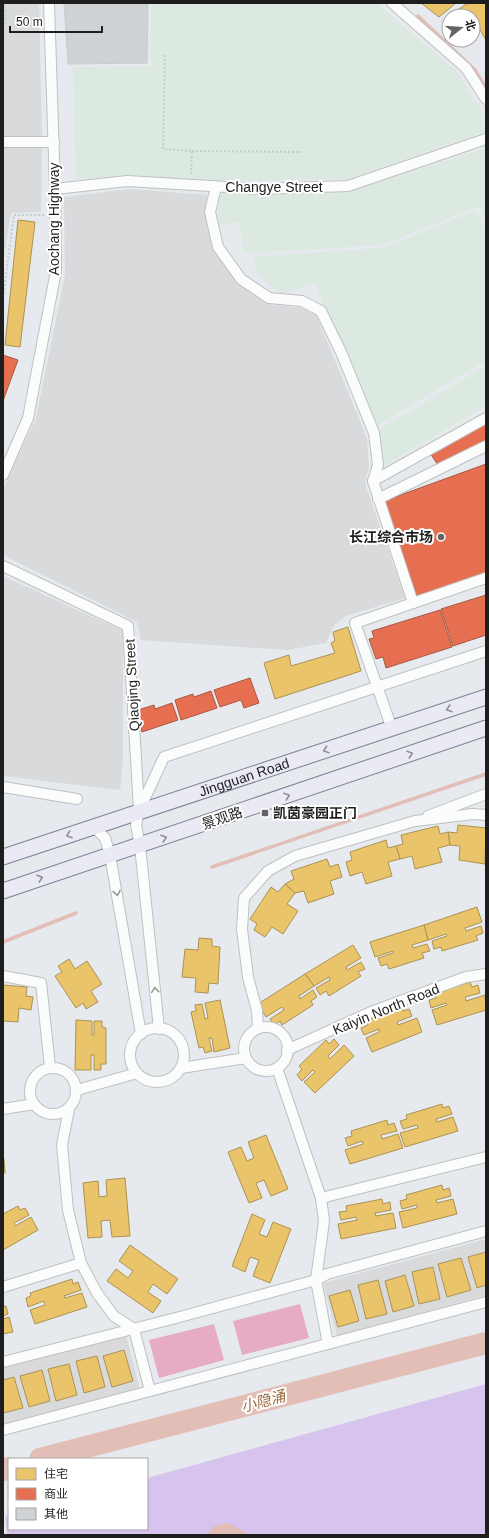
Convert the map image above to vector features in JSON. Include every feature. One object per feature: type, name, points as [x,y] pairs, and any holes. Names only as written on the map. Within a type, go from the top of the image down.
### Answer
[{"type":"main road","name":"Jingguan Road","points":[[3,857],[486,697]]},
{"type":"main road","name":"景观路","points":[[3,891],[486,728]]},
{"type":"street","name":"Aochang Highway","points":[[3,475],[28,418],[56,271],[56,189],[49,3]]},
{"type":"street","points":[[392,3],[466,68],[486,99]]},
{"type":"street","name":"Changye Street","points":[[56,189],[127,181],[261,189],[348,186],[486,139]]},
{"type":"street","points":[[3,142],[54,142]]},
{"type":"street","points":[[216,187],[210,212],[218,247],[241,279],[269,298],[302,301],[321,311],[374,433],[378,465],[373,481],[413,603]]},
{"type":"street","points":[[373,481],[486,418]]},
{"type":"street","points":[[378,498],[486,446]]},
{"type":"street","name":"Qiaojing Street","points":[[3,566],[128,626],[139,811]]},
{"type":"street","points":[[392,729],[355,623],[486,578]]},
{"type":"street","points":[[158,1029],[140,846],[136,825],[139,811],[164,756],[486,650]]},
{"type":"street","points":[[3,787],[77,799]]},
{"type":"street","points":[[258,1028],[257,1011],[248,977],[242,929],[244,898],[268,871],[295,856],[342,841],[415,821],[486,794]]},
{"type":"street","points":[[415,821],[473,814],[486,816]]},
{"type":"street","points":[[93,826],[104,838],[110,855],[141,1034]]},
{"type":"street","name":"Kaiyin North Road","points":[[287,1050],[371,1012],[466,977],[486,974]]},
{"type":"street","points":[[3,976],[41,983],[50,1067]]},
{"type":"street","points":[[265,1027],[279,1031],[287,1043],[287,1050],[286,1057],[277,1068],[270,1070],[256,1068],[246,1058],[244,1044],[252,1032],[258,1028],[265,1027]]},
{"type":"street","points":[[158,1029],[171,1033],[181,1042],[184,1051],[184,1060],[181,1068],[172,1077],[161,1082],[144,1079],[138,1073],[131,1057],[135,1040],[141,1034],[150,1030],[158,1029]]},
{"type":"street","points":[[181,1068],[246,1058]]},
{"type":"street","points":[[69,1109],[61,1113],[53,1114],[39,1110],[34,1104],[30,1089],[36,1075],[50,1067],[58,1067],[72,1075],[77,1090],[76,1098],[69,1109],[62,1145],[68,1210],[81,1263],[97,1293],[114,1316],[134,1329],[150,1391]]},
{"type":"street","points":[[277,1068],[321,1198],[324,1221],[316,1280],[328,1344]]},
{"type":"street","points":[[77,1090],[138,1073]]},
{"type":"street","points":[[3,1109],[34,1104]]},
{"type":"street","points":[[321,1198],[486,1157]]},
{"type":"street","points":[[3,1362],[134,1329],[316,1280],[327,1274],[486,1231]]},
{"type":"street","points":[[3,1287],[81,1263]]},
{"type":"street","points":[[3,1430],[486,1302]]},
{"type":"path","points":[[3,56],[5,3]]},
{"type":"path","points":[[165,55],[164,149],[192,151],[301,152]]},
{"type":"path","points":[[190,185],[192,151]]},
{"type":"path","points":[[3,298],[14,215],[56,215]]},
{"type":"shaded area","points":[[3,3],[39,3],[42,138],[41,212],[11,213],[3,263]]},
{"type":"shaded area","points":[[151,3],[376,3],[457,72],[480,108],[485,132],[347,179],[216,181],[122,175],[76,180],[73,67],[151,66]]},
{"type":"shaded area","points":[[486,148],[486,221],[479,206],[383,245],[244,253],[240,222],[217,225],[219,191],[347,191]]},
{"type":"shaded area","points":[[130,189],[207,195],[205,212],[214,250],[239,284],[267,304],[302,308],[316,315],[367,438],[369,467],[365,484],[405,598],[346,616],[334,625],[326,643],[287,650],[141,640],[137,622],[3,555],[3,489],[36,418],[65,275],[64,197]]},
{"type":"shaded area","points":[[476,211],[486,232],[486,360],[376,426],[315,283],[282,294],[257,275],[254,257],[383,248]]},
{"type":"shaded area","points":[[486,366],[486,406],[383,466],[379,430]]},
{"type":"shaded area","points":[[3,576],[123,631],[123,762],[120,790],[3,776]]},
{"type":"shaded area","points":[[486,1239],[486,1295],[337,1336],[323,1283]]},
{"type":"shaded area","points":[[300,1304],[309,1338],[242,1355],[233,1321]]},
{"type":"shaded area","points":[[214,1324],[224,1360],[159,1378],[149,1340]]},
{"type":"shaded area","points":[[126,1335],[140,1390],[3,1425],[3,1367]]},
{"type":"shaded area","points":[[486,1384],[486,1535],[7,1535],[5,1517],[8,1516],[8,1530],[148,1530],[148,1478]]},
{"type":"shaded area","points":[[228,1523],[250,1535],[207,1535],[214,1526]]},
{"type":"building: 住宅","points":[[421,3],[456,3],[450,8],[441,8],[441,15],[439,17]]},
{"type":"building: 住宅","points":[[468,3],[486,3],[486,40],[481,31],[481,8],[460,8]]},
{"type":"building: 住宅","points":[[18,220],[35,222],[20,347],[5,345]]},
{"type":"building: 住宅","points":[[348,627],[361,671],[275,699],[264,663],[289,655],[291,666],[335,653],[331,643],[335,641],[333,632]]},
{"type":"building: 住宅","points":[[458,825],[486,828],[485,864],[459,860],[460,846],[450,845],[448,832],[457,833]]},
{"type":"building: 住宅","points":[[438,826],[440,834],[448,832],[450,845],[438,848],[442,862],[415,869],[412,856],[400,859],[396,846],[403,844],[401,835]]},
{"type":"building: 住宅","points":[[386,840],[388,848],[396,846],[400,859],[388,862],[392,876],[366,884],[362,872],[350,876],[346,862],[352,860],[350,852]]},
{"type":"building: 住宅","points":[[327,859],[330,867],[338,864],[342,877],[330,881],[334,894],[308,903],[304,891],[295,893],[285,884],[294,879],[291,871]]},
{"type":"building: 住宅","points":[[285,884],[295,893],[287,904],[298,911],[283,934],[272,927],[265,937],[254,930],[257,924],[250,919],[271,887],[278,892]]},
{"type":"building: 住宅","points":[[477,907],[482,922],[465,928],[466,931],[481,926],[483,933],[476,936],[478,940],[442,951],[441,947],[434,949],[432,941],[447,936],[446,934],[428,940],[424,925]]},
{"type":"building: 住宅","points":[[424,925],[428,940],[412,945],[413,948],[427,944],[430,951],[422,953],[424,958],[389,969],[387,964],[381,966],[378,958],[393,953],[393,951],[375,957],[370,942]]},
{"type":"building: 住宅","points":[[199,938],[212,939],[212,946],[220,947],[218,984],[209,983],[208,993],[195,992],[196,978],[182,977],[185,949],[198,950]]},
{"type":"building: 住宅","points":[[353,945],[361,958],[346,967],[347,970],[361,962],[365,969],[358,972],[361,976],[329,996],[326,991],[320,995],[316,988],[330,980],[329,977],[314,986],[305,974]]},
{"type":"building: 住宅","points":[[69,959],[75,969],[87,961],[102,984],[91,991],[98,1002],[86,1009],[83,1003],[76,1008],[55,976],[62,972],[58,966]]},
{"type":"building: 住宅","points":[[305,974],[314,986],[299,996],[300,999],[313,990],[317,997],[311,1001],[313,1005],[282,1025],[280,1021],[274,1025],[270,1019],[284,1010],[282,1007],[266,1017],[258,1004]]},
{"type":"building: 住宅","points":[[470,982],[472,987],[478,985],[480,993],[465,997],[466,1001],[485,995],[486,1010],[437,1025],[432,1010],[447,1005],[446,1003],[431,1008],[429,1000],[436,998],[435,993]]},
{"type":"building: 住宅","points":[[3,985],[27,987],[26,996],[33,997],[31,1010],[19,1008],[18,1022],[3,1021]]},
{"type":"building: 住宅","points":[[220,1000],[230,1048],[214,1052],[212,1038],[209,1038],[212,1051],[205,1053],[203,1047],[199,1048],[191,1012],[196,1011],[195,1005],[202,1004],[205,1019],[208,1018],[205,1003]]},
{"type":"building: 住宅","points":[[401,1007],[403,1011],[409,1009],[412,1016],[397,1022],[398,1025],[417,1018],[422,1032],[372,1052],[366,1038],[379,1032],[379,1029],[364,1035],[361,1028],[368,1025],[367,1020]]},
{"type":"building: 住宅","points":[[76,1020],[92,1021],[92,1035],[94,1035],[94,1021],[102,1021],[102,1027],[106,1028],[106,1064],[101,1064],[101,1070],[94,1070],[94,1055],[91,1055],[91,1070],[75,1070]]},
{"type":"building: 住宅","points":[[334,1039],[339,1045],[328,1056],[330,1059],[344,1045],[354,1056],[315,1093],[304,1082],[315,1072],[313,1070],[302,1081],[297,1075],[302,1069],[299,1066],[326,1040],[329,1044]]},
{"type":"building: 住宅","points":[[442,1104],[443,1108],[449,1106],[452,1114],[436,1119],[437,1122],[453,1117],[458,1131],[405,1147],[400,1133],[418,1128],[417,1125],[403,1129],[400,1121],[407,1119],[406,1115]]},
{"type":"building: 住宅","points":[[387,1120],[388,1125],[394,1123],[397,1131],[381,1135],[382,1139],[398,1134],[403,1148],[350,1164],[345,1150],[363,1144],[362,1141],[348,1146],[345,1138],[352,1136],[351,1131]]},
{"type":"building: 住宅","points":[[266,1135],[288,1189],[271,1196],[264,1180],[256,1183],[262,1198],[249,1203],[228,1152],[241,1147],[247,1161],[254,1158],[248,1142]]},
{"type":"building: 住宅","points":[[4,1159],[5,1173],[3,1173]]},
{"type":"building: 住宅","points":[[125,1178],[130,1236],[112,1237],[110,1220],[101,1221],[102,1237],[88,1238],[83,1183],[98,1181],[99,1197],[107,1196],[106,1180]]},
{"type":"building: 住宅","points":[[442,1185],[443,1190],[449,1188],[451,1196],[436,1200],[437,1203],[453,1199],[457,1214],[403,1228],[399,1212],[417,1208],[417,1205],[402,1209],[400,1201],[407,1199],[406,1195]]},
{"type":"building: 住宅","points":[[382,1199],[383,1204],[390,1202],[391,1210],[375,1213],[376,1216],[393,1213],[396,1228],[341,1239],[338,1224],[357,1220],[356,1217],[341,1220],[339,1212],[347,1211],[346,1206]]},
{"type":"building: 住宅","points":[[18,1206],[20,1210],[25,1208],[29,1215],[14,1223],[15,1226],[31,1217],[38,1230],[3,1250],[3,1214]]},
{"type":"building: 住宅","points":[[252,1214],[265,1220],[259,1234],[267,1237],[273,1222],[291,1229],[270,1283],[253,1276],[259,1260],[250,1257],[245,1272],[232,1266]]},
{"type":"building: 住宅","points":[[130,1245],[178,1279],[167,1294],[153,1284],[148,1292],[161,1301],[153,1313],[107,1281],[116,1269],[128,1278],[133,1271],[119,1261]]},
{"type":"building: 住宅","points":[[486,1252],[486,1285],[477,1288],[468,1257]]},
{"type":"building: 住宅","points":[[461,1258],[471,1290],[447,1297],[438,1264]]},
{"type":"building: 住宅","points":[[433,1267],[440,1299],[419,1304],[412,1272]]},
{"type":"building: 住宅","points":[[405,1275],[414,1306],[393,1312],[385,1281]]},
{"type":"building: 住宅","points":[[72,1279],[73,1284],[78,1282],[81,1290],[64,1296],[65,1298],[82,1293],[87,1307],[35,1324],[30,1310],[45,1305],[44,1301],[28,1307],[26,1298],[31,1296],[30,1293]]},
{"type":"building: 住宅","points":[[378,1280],[387,1314],[366,1319],[358,1285]]},
{"type":"building: 住宅","points":[[350,1290],[359,1321],[338,1327],[329,1296]]},
{"type":"building: 住宅","points":[[6,1306],[8,1314],[3,1316],[3,1307]]},
{"type":"building: 住宅","points":[[9,1317],[13,1332],[3,1334],[3,1319]]},
{"type":"building: 住宅","points":[[124,1350],[133,1381],[112,1387],[103,1356]]},
{"type":"building: 住宅","points":[[97,1356],[105,1387],[84,1393],[76,1361]]},
{"type":"building: 住宅","points":[[69,1364],[77,1395],[56,1401],[48,1369]]},
{"type":"building: 住宅","points":[[42,1370],[50,1401],[29,1407],[20,1376]]},
{"type":"building: 住宅","points":[[14,1377],[23,1408],[3,1413],[3,1380]]},
{"type":"building: 商业","points":[[3,355],[18,360],[3,401]]},
{"type":"building: 商业","points":[[486,422],[486,442],[438,465],[430,453]]},
{"type":"building: 商业","name":"长江综合市场","points":[[486,464],[486,573],[417,597],[384,501]]},
{"type":"building: 商业","points":[[486,595],[486,635],[453,646],[441,609]]},
{"type":"building: 商业","points":[[440,610],[452,647],[386,668],[383,657],[376,659],[369,639],[374,638],[372,631]]},
{"type":"building: 商业","points":[[250,678],[259,703],[244,708],[241,700],[220,707],[214,690]]},
{"type":"building: 商业","points":[[211,691],[217,708],[181,720],[175,700],[193,694],[194,697]]},
{"type":"building: 商业","points":[[172,703],[178,720],[142,732],[135,711],[154,705],[155,709]]},
{"type":"building: 其他","points":[[64,3],[148,3],[147,63],[68,64]]},
{"type":"waterway","points":[[418,16],[475,70],[486,88]]},
{"type":"waterway","points":[[212,867],[486,774]]},
{"type":"waterway","points":[[3,942],[76,913]]},
{"type":"waterway","name":"小隐涌","points":[[44,1458],[486,1343]]},
{"type":"waterway","name":"小隐涌","points":[[3,1470],[8,1468]]},
{"type":"place","name":"长江综合市场","points":[[441,537]]},
{"type":"place","name":"凯茵豪园正门","points":[[265,813]]}]
